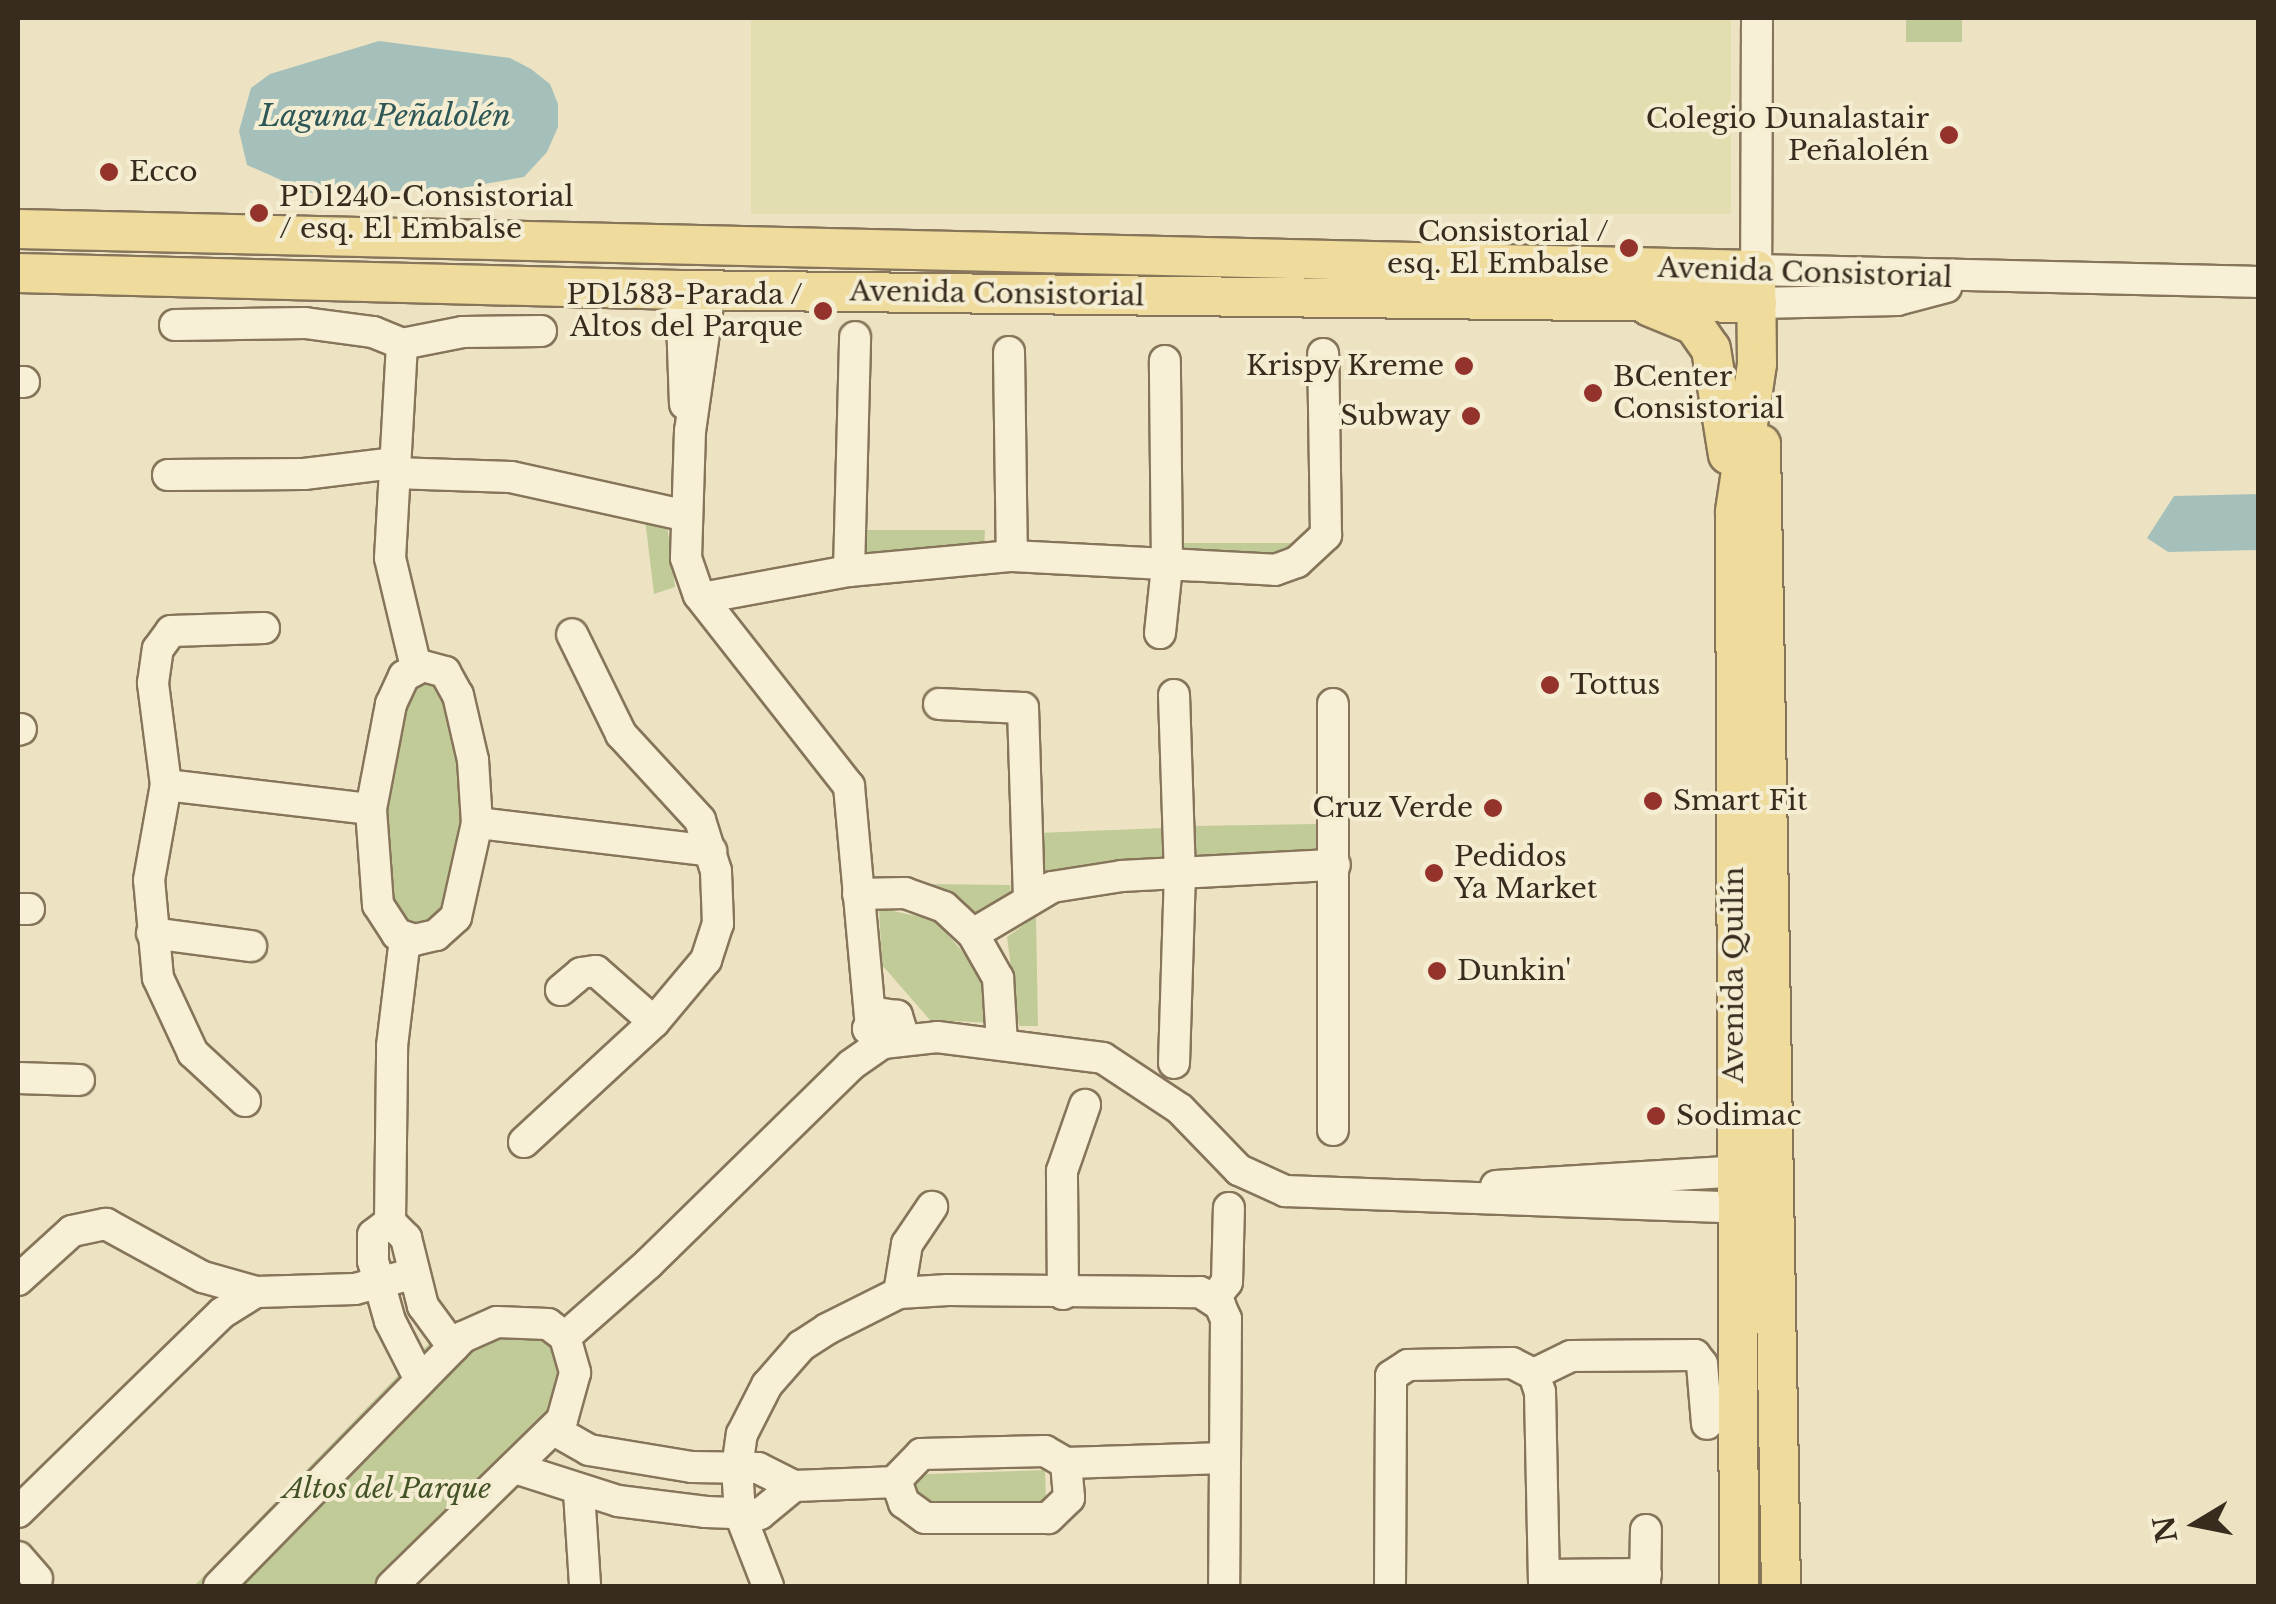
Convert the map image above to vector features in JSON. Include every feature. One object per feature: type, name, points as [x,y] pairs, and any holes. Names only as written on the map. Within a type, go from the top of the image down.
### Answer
[{"type":"main road","name":"Avenida Consistorial","points":[[18,230],[1208,259],[1321,280],[1628,301],[1757,287]]},
{"type":"main road","points":[[397,283],[415,262],[401,239]]},
{"type":"main road","points":[[1208,259],[1219,278],[1208,296]]},
{"type":"main road","name":"Avenida Consistorial","points":[[18,273],[695,291],[1208,296],[1321,280],[1757,287]]},
{"type":"main road","name":"Avenida Quilín","points":[[1757,287],[1756,364],[1765,529],[1781,1586]]},
{"type":"main road","points":[[1628,301],[1685,320],[1711,349],[1734,512]]},
{"type":"main road","name":"Avenida Quilín","points":[[1739,1586],[1719,1359],[1734,1189],[1734,512],[1756,364]]},
{"type":"street","name":"Avenida Quilín","points":[[1757,18],[1757,287]]},
{"type":"street","name":"Avenida Consistorial","points":[[1757,287],[1974,280],[2258,282]]},
{"type":"street","points":[[695,291],[680,378],[690,431],[686,558],[702,598],[837,764],[851,801],[867,978],[884,1027]]},
{"type":"street","points":[[176,325],[305,322],[373,332],[402,344],[463,332],[541,331]]},
{"type":"street","points":[[850,571],[855,337]]},
{"type":"street","points":[[402,344],[403,412],[394,468],[390,558],[416,667],[391,704],[371,809],[378,904],[405,938],[390,1085],[390,1222],[371,1242],[378,1284],[420,1380]]},
{"type":"street","points":[[1008,352],[1012,556]]},
{"type":"street","points":[[702,598],[850,571],[1012,556],[1275,570],[1298,562],[1326,535],[1323,354]]},
{"type":"street","points":[[1160,633],[1167,566],[1165,361]]},
{"type":"street","points":[[168,476],[394,468],[511,477],[686,516]]},
{"type":"street","points":[[245,1101],[206,1070],[182,1036],[158,978],[150,859],[166,785],[153,710],[161,641],[189,626],[264,628]]},
{"type":"street","points":[[524,1142],[654,1022],[697,973],[716,936],[719,896],[711,851],[692,810],[621,734],[572,634]]},
{"type":"street","points":[[405,938],[426,938],[451,926],[466,892],[476,824],[473,760],[458,695],[445,672],[416,667]]},
{"type":"street","points":[[1174,694],[1180,872],[1174,1063]]},
{"type":"street","points":[[939,704],[1022,708],[1029,898]]},
{"type":"street","points":[[1333,704],[1333,1130]]},
{"type":"street","points":[[166,785],[371,809]]},
{"type":"street","points":[[476,824],[711,851]]},
{"type":"street","points":[[973,934],[1052,887],[1180,872],[1336,865]]},
{"type":"street","points":[[858,894],[904,893],[944,908],[973,934],[998,978],[1002,1044]]},
{"type":"street","points":[[152,933],[251,946]]},
{"type":"street","points":[[561,990],[581,973],[596,971],[654,1022]]},
{"type":"street","points":[[884,1027],[1103,1058],[1180,1109],[1239,1170],[1286,1191],[1734,1189],[1773,1169]]},
{"type":"street","points":[[565,1336],[637,1275],[851,1065],[884,1027]]},
{"type":"street","points":[[18,1078],[79,1080]]},
{"type":"street","points":[[1064,1294],[1062,1172],[1085,1104]]},
{"type":"street","points":[[1734,1189],[1774,1209]]},
{"type":"street","points":[[899,1294],[908,1244],[932,1208]]},
{"type":"street","points":[[1214,1299],[1228,1274],[1229,1208]]},
{"type":"street","points":[[390,1222],[406,1238],[423,1306],[453,1347]]},
{"type":"street","points":[[24,1259],[72,1232],[106,1224],[203,1276],[256,1292],[378,1284],[412,1274]]},
{"type":"street","points":[[203,1276],[216,1298],[210,1327]]},
{"type":"street","points":[[18,1512],[210,1327],[256,1292]]},
{"type":"street","points":[[768,1586],[751,1558],[740,1514],[738,1468],[752,1413],[801,1346],[899,1294],[1200,1292],[1214,1299],[1226,1319],[1224,1586]]},
{"type":"street","points":[[219,1586],[453,1347],[485,1324],[517,1319],[548,1324],[565,1336],[575,1388],[554,1430],[518,1469],[392,1586]]},
{"type":"street","points":[[1534,1374],[1571,1356],[1719,1359],[1706,1424]]},
{"type":"street","points":[[1390,1586],[1391,1376],[1408,1365],[1512,1363],[1534,1374],[1540,1392],[1544,1581],[1646,1580],[1646,1530]]},
{"type":"street","points":[[554,1430],[589,1450],[640,1460],[758,1468],[794,1486],[897,1482],[921,1454],[1045,1451],[1066,1463],[1226,1458]]},
{"type":"street","points":[[636,1504],[640,1460]]},
{"type":"street","points":[[897,1482],[904,1502],[925,1518],[1048,1518],[1059,1515],[1069,1498],[1066,1463]]},
{"type":"street","points":[[518,1469],[578,1492],[636,1504],[740,1514],[760,1514],[794,1486]]},
{"type":"street","points":[[577,1586],[568,1546],[576,1532],[578,1492]]},
{"type":"shaded area","points":[[751,18],[1731,18],[1731,214],[751,214]]},
{"type":"green space","points":[[1906,18],[1962,18],[1962,42],[1906,42]]},
{"type":"green space","points":[[645,519],[667,524],[675,587],[654,594]]},
{"type":"green space","points":[[855,530],[985,530],[984,551],[864,563]]},
{"type":"green space","points":[[1180,543],[1304,543],[1275,559],[1181,562]]},
{"type":"green space","points":[[438,678],[456,728],[464,830],[447,912],[414,929],[391,911],[379,841],[409,681]]},
{"type":"green space","points":[[1317,824],[1318,858],[1195,864],[1188,826]]},
{"type":"green space","points":[[1163,828],[1163,865],[1045,882],[1036,875],[1037,833]]},
{"type":"green space","points":[[923,884],[1010,885],[1012,903],[984,919],[957,897]]},
{"type":"green space","points":[[879,908],[935,920],[982,974],[993,1023],[930,1020],[882,965]]},
{"type":"green space","points":[[1036,916],[1038,1026],[1019,1026],[1007,937]]},
{"type":"green space","name":"Altos del Parque","points":[[502,1305],[531,1310],[563,1343],[559,1417],[390,1586],[194,1586],[449,1323]]},
{"type":"green space","points":[[1045,1470],[1046,1505],[916,1510],[915,1475]]},
{"type":"water","name":"Laguna Peñalolén","points":[[379,41],[510,58],[531,69],[550,84],[558,104],[558,127],[547,152],[524,177],[451,190],[310,193],[247,165],[239,131],[251,88],[270,74]]},
{"type":"water","points":[[2258,494],[2258,550],[2168,552],[2147,538],[2174,496]]},
{"type":"place","name":"Colegio Dunalastair Peñalolén","points":[[1949,135]]},
{"type":"place","name":"Ecco","points":[[109,172]]},
{"type":"place","name":"PD1240-Consistorial / esq. El Embalse","points":[[259,213]]},
{"type":"place","name":"Consistorial / esq. El Embalse","points":[[1629,248]]},
{"type":"place","name":"PD1583-Parada / Altos del Parque","points":[[823,311]]},
{"type":"place","name":"Krispy Kreme","points":[[1464,366]]},
{"type":"place","name":"BCenter Consistorial","points":[[1593,393]]},
{"type":"place","name":"Subway","points":[[1471,416]]},
{"type":"place","name":"Tottus","points":[[1550,685]]},
{"type":"place","name":"Smart Fit","points":[[1653,801]]},
{"type":"place","name":"Cruz Verde","points":[[1493,808]]},
{"type":"place","name":"Pedidos Ya Market","points":[[1434,873]]},
{"type":"place","name":"Dunkin'","points":[[1437,971]]},
{"type":"place","name":"Sodimac","points":[[1656,1116]]}]
